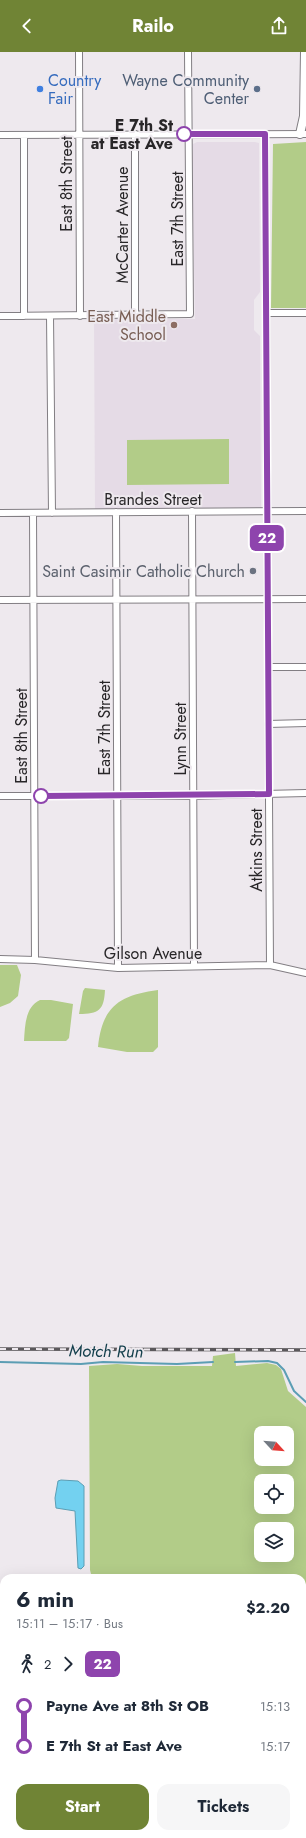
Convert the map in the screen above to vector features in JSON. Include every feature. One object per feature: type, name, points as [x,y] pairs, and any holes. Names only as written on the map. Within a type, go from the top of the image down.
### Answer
[{"type":"main road","points":[[303,134],[305,52]]},
{"type":"street","name":"East 8th Street","points":[[79,52],[80,316]]},
{"type":"street","name":"East 7th Street","points":[[135,315],[190,314],[190,134],[188,52]]},
{"type":"street","name":"McCarter Avenue","points":[[135,134],[135,315]]},
{"type":"street","name":"Atkins Street","points":[[265,134],[270,965]]},
{"type":"street","points":[[0,135],[303,134]]},
{"type":"street","points":[[24,135],[24,316]]},
{"type":"street","points":[[266,313],[306,313]]},
{"type":"street","points":[[0,316],[135,315]]},
{"type":"street","points":[[50,316],[52,513]]},
{"type":"street","name":"Brandes Street","points":[[0,513],[306,511]]},
{"type":"street","name":"East 7th Street","points":[[116,512],[118,968]]},
{"type":"street","name":"Lynn Street","points":[[192,512],[194,966]]},
{"type":"street","name":"East 8th Street","points":[[33,513],[35,960]]},
{"type":"street","points":[[0,600],[306,599]]},
{"type":"street","points":[[268,667],[306,667]]},
{"type":"street","points":[[268,724],[306,723]]},
{"type":"street","points":[[0,796],[193,796],[306,793]]},
{"type":"street","name":"Gilson Avenue","points":[[0,959],[35,960],[118,968],[270,965],[306,973]]},
{"type":"shaded area","name":"East Middle School","points":[[197,142],[259,143],[260,292],[254,300],[254,330],[260,336],[261,507],[259,509],[95,510],[94,319],[195,319],[192,157],[193,144]]},
{"type":"green space","points":[[306,142],[306,308],[271,308],[273,144]]},
{"type":"green space","points":[[229,439],[229,484],[127,485],[127,440]]},
{"type":"green space","points":[[0,965],[17,965],[21,975],[18,996],[10,1003],[0,1007]]},
{"type":"green space","points":[[85,988],[105,990],[103,1002],[102,1006],[96,1012],[79,1014],[83,991]]},
{"type":"green space","points":[[158,990],[158,1047],[153,1052],[127,1052],[98,1047],[100,1033],[104,1022],[108,1013],[115,1005],[133,995]]},
{"type":"green space","points":[[40,1000],[51,1000],[73,1004],[69,1038],[66,1041],[24,1041],[29,1012],[31,1007]]},
{"type":"green space","points":[[235,1353],[236,1366],[267,1363],[276,1365],[281,1369],[288,1391],[306,1407],[306,1574],[91,1574],[89,1366],[117,1364],[142,1366],[212,1366],[213,1356]]},
{"type":"water","points":[[58,1481],[78,1481],[84,1486],[84,1566],[81,1569],[78,1568],[75,1511],[56,1508],[55,1498]]},
{"type":"waterway","name":"Motch Run","points":[[235,1362],[268,1361],[277,1363],[284,1370],[294,1391],[306,1402]]},
{"type":"waterway","name":"Motch Run","points":[[0,1362],[81,1364],[103,1362],[177,1364],[213,1362]]},
{"type":"railway","points":[[0,1349],[306,1350]]},
{"type":"bus line","name":"22","points":[[41,796],[188,796],[269,794],[265,134],[184,134]]},
{"type":"place","name":"Country Fair","points":[[40,89]]},
{"type":"place","name":"Wayne Community Center","points":[[257,89]]},
{"type":"place","name":"E 7th St at East Ave","points":[[184,134]]},
{"type":"place","name":"East Middle School","points":[[174,325]]},
{"type":"place","name":"Saint Casimir Catholic Church","points":[[253,571]]}]
